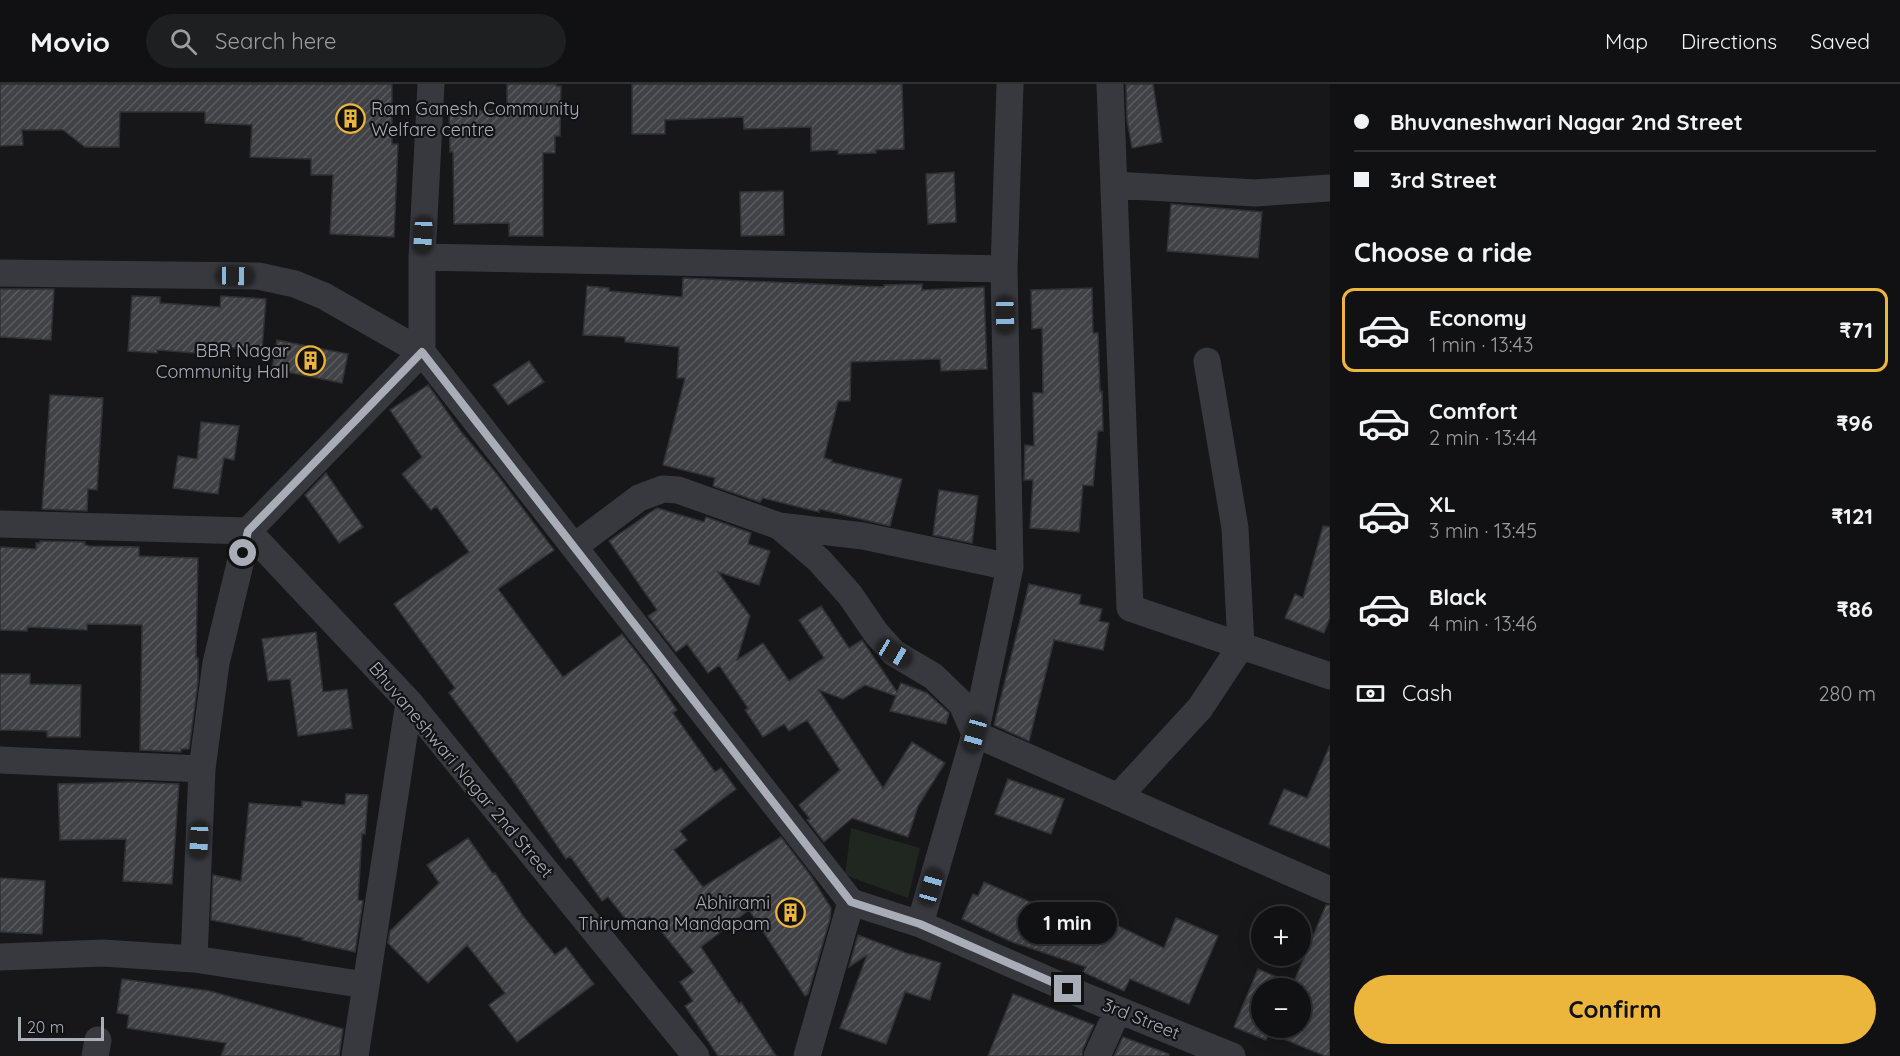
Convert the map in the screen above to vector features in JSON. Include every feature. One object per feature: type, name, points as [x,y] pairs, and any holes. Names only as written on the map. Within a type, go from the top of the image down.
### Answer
[{"type":"street","points":[[194,959],[202,769],[216,663],[248,531],[422,352],[422,257],[430,84]]},
{"type":"street","points":[[922,917],[975,734],[1010,567],[1004,269],[1010,84]]},
{"type":"street","points":[[1110,84],[1130,608],[1330,676]]},
{"type":"street","points":[[1114,185],[1255,193],[1330,188]]},
{"type":"street","points":[[422,257],[1004,269]]},
{"type":"street","points":[[0,273],[258,276],[295,284],[324,296],[422,352],[851,902],[807,1056]]},
{"type":"street","points":[[1118,797],[1200,708],[1241,646],[1235,528],[1208,361]]},
{"type":"street","points":[[575,546],[639,498],[663,489],[678,490],[779,526],[862,536],[1010,567]]},
{"type":"street","points":[[0,524],[248,531]]},
{"type":"street","points":[[779,526],[819,560],[850,595],[876,633],[894,653],[933,675],[962,704],[975,734],[1330,890]]},
{"type":"street","name":"Bhuvaneshwari Nagar 2nd Street","points":[[248,531],[409,702],[696,1056]]},
{"type":"street","points":[[355,1056],[409,702]]},
{"type":"street","points":[[0,760],[202,769]]},
{"type":"street","name":"3rd Street","points":[[851,902],[922,917],[1118,1010],[1232,1056]]},
{"type":"street","points":[[0,957],[103,953],[194,959],[366,984]]},
{"type":"street","points":[[1097,1056],[1118,1010]]},
{"type":"shaded area","points":[[851,828],[920,848],[908,898],[845,875]]},
{"type":"building","points":[[0,84],[392,84],[392,144],[398,144],[394,237],[330,234],[333,175],[311,175],[311,159],[250,157],[252,125],[205,123],[205,112],[120,112],[119,147],[85,147],[63,130],[22,130],[23,145],[0,146]]},
{"type":"building","points":[[507,84],[556,84],[556,86],[561,86],[560,136],[555,136],[555,153],[543,153],[543,236],[509,236],[509,223],[454,224],[453,152],[450,152],[449,111],[507,110]]},
{"type":"building","points":[[632,84],[902,84],[904,149],[876,150],[876,153],[838,154],[838,150],[811,151],[811,127],[744,129],[743,117],[665,120],[665,134],[632,134]]},
{"type":"building","points":[[1126,84],[1153,84],[1162,142],[1132,148],[1127,120]]},
{"type":"building","points":[[954,172],[956,222],[928,224],[926,174]]},
{"type":"building","points":[[783,191],[784,235],[741,236],[740,192]]},
{"type":"building","points":[[1171,204],[1262,212],[1258,258],[1167,251]]},
{"type":"building","points":[[683,278],[884,287],[884,285],[922,284],[922,290],[984,287],[987,369],[941,371],[940,359],[851,362],[850,401],[838,401],[824,458],[832,460],[831,462],[902,479],[890,526],[763,498],[760,502],[713,486],[715,478],[663,465],[685,378],[677,378],[679,347],[625,342],[625,337],[583,335],[587,286],[609,288],[609,291],[682,297]]},
{"type":"building","points":[[1092,288],[1093,333],[1098,333],[1103,431],[1098,431],[1093,486],[1083,485],[1079,532],[1030,528],[1033,480],[1024,480],[1025,445],[1034,446],[1033,393],[1043,393],[1042,328],[1032,329],[1031,290]]},
{"type":"building","points":[[0,289],[54,289],[51,340],[0,337]]},
{"type":"building","points":[[132,296],[160,297],[160,303],[220,307],[221,296],[266,299],[262,350],[195,345],[194,353],[157,350],[157,353],[128,351]]},
{"type":"building","name":"BBR Nagar Community Hall","points":[[277,340],[348,354],[342,383],[272,369]]},
{"type":"building","points":[[529,361],[544,382],[508,405],[493,385]]},
{"type":"building","points":[[428,385],[462,433],[496,473],[554,550],[498,589],[563,677],[622,634],[677,710],[673,713],[715,772],[721,768],[736,789],[680,831],[687,840],[674,850],[703,887],[781,837],[811,876],[831,908],[830,919],[808,994],[805,996],[749,910],[701,947],[776,1056],[718,1056],[685,1006],[693,1001],[680,982],[694,972],[649,916],[633,928],[608,897],[602,901],[570,856],[566,859],[512,779],[449,693],[455,688],[394,604],[469,552],[436,506],[431,510],[402,474],[422,457],[390,410]]},
{"type":"building","points":[[50,395],[103,398],[97,490],[88,489],[87,511],[42,509]]},
{"type":"building","points":[[201,422],[239,426],[234,460],[224,458],[218,494],[173,488],[178,456],[197,459]]},
{"type":"building","points":[[326,473],[363,527],[339,543],[305,495]]},
{"type":"building","points":[[939,490],[978,496],[972,543],[933,535]]},
{"type":"building","points":[[657,508],[704,522],[706,517],[751,533],[748,544],[770,551],[759,585],[718,572],[750,616],[737,660],[763,643],[789,681],[824,658],[799,620],[821,606],[849,648],[862,640],[897,692],[901,683],[927,693],[949,713],[946,724],[890,711],[896,696],[865,685],[843,699],[819,690],[883,788],[912,742],[945,763],[918,806],[908,837],[852,818],[824,842],[799,805],[840,770],[807,720],[789,731],[784,724],[763,737],[745,710],[748,708],[719,665],[708,673],[687,644],[676,652],[648,616],[657,610],[609,541]]},
{"type":"building","points":[[1323,526],[1330,527],[1330,617],[1324,633],[1285,618],[1295,594],[1303,598]]},
{"type":"building","points":[[40,541],[85,542],[85,545],[90,546],[139,547],[139,556],[198,558],[196,658],[198,658],[198,682],[189,749],[181,749],[181,752],[140,750],[142,625],[87,624],[87,630],[28,627],[27,631],[0,630],[0,547],[36,549],[36,543]]},
{"type":"building","points":[[1029,584],[1081,595],[1079,604],[1102,609],[1099,621],[1109,623],[1103,650],[1054,640],[1029,741],[994,725]]},
{"type":"building","points":[[316,632],[323,692],[347,689],[352,728],[298,736],[290,679],[268,681],[262,639]]},
{"type":"building","points":[[0,674],[30,674],[30,684],[81,685],[80,737],[47,737],[47,731],[0,730]]},
{"type":"building","points":[[1330,745],[1330,848],[1269,824],[1284,789],[1307,798]]},
{"type":"building","points":[[1008,779],[1064,799],[1051,834],[995,814]]},
{"type":"building","points":[[131,782],[179,784],[172,884],[123,881],[126,839],[60,840],[58,784]]},
{"type":"building","points":[[346,794],[368,795],[365,834],[362,834],[358,900],[363,901],[355,952],[302,940],[303,938],[211,920],[213,875],[241,881],[249,803],[302,807],[302,801],[345,805]]},
{"type":"building","points":[[468,838],[493,874],[495,873],[523,916],[555,955],[566,947],[594,984],[517,1042],[489,1005],[505,993],[467,945],[428,983],[388,943],[390,931],[439,883],[427,865]]},
{"type":"building","points":[[0,878],[45,881],[42,934],[0,932]]},
{"type":"building","points":[[984,882],[1037,905],[1035,911],[1102,934],[1108,921],[1164,948],[1176,918],[1218,936],[1189,1004],[1130,979],[1124,991],[1083,972],[1086,967],[1012,942],[962,919],[973,894],[978,896]]},
{"type":"building","points":[[1326,905],[1330,905],[1330,1056],[1281,1038],[1311,1038],[1311,978],[1296,978],[1301,966],[1311,966],[1311,941]]},
{"type":"building","points":[[858,935],[911,955],[941,963],[930,1000],[905,992],[886,1044],[840,1028],[867,955],[849,967]]},
{"type":"building","points":[[1258,969],[1279,978],[1254,978]]},
{"type":"building","points":[[122,979],[210,991],[343,1029],[339,1056],[221,1056],[226,1043],[127,1028],[129,1015],[117,1013]]},
{"type":"building","points":[[1251,986],[1251,1034],[1234,1027]]},
{"type":"building","points":[[1013,994],[1094,1025],[1082,1056],[988,1056]]},
{"type":"building","points":[[1123,1037],[1169,1054],[1169,1056],[1114,1056]]},
{"type":"place","name":"Ram Ganesh Community Welfare centre","points":[[350,119]]},
{"type":"place","name":"BBR Nagar Community Hall","points":[[310,361]]},
{"type":"place","name":"Abhirami Thirumana Mandapam","points":[[791,913]]},
{"type":"route","points":[[243,553],[248,531],[422,352],[851,902],[920,924],[1068,989]]}]
